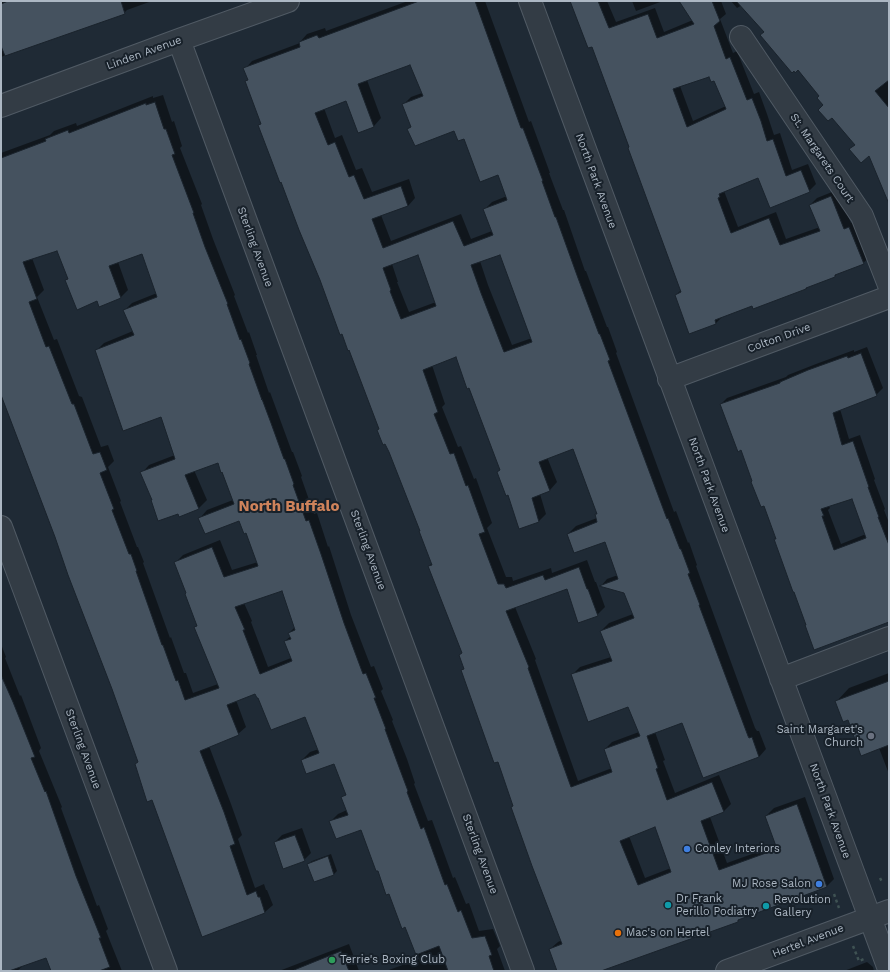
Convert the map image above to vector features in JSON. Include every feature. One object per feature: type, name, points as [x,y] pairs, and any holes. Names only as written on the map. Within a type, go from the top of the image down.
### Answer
[{"type":"street","name":"Linden Avenue","points":[[1,106],[288,1]]},
{"type":"street","name":"North Park Avenue","points":[[530,1],[781,679],[880,914],[889,969]]},
{"type":"street","name":"St. Margarets Court","points":[[741,37],[862,216],[888,296]]},
{"type":"street","name":"Sterling Avenue","points":[[179,40],[523,971]]},
{"type":"street","name":"Colton Drive","points":[[670,379],[888,296]]},
{"type":"street","name":"Sterling Avenue","points":[[1,527],[166,971]]},
{"type":"street","points":[[781,679],[889,638]]},
{"type":"street","name":"Hertel Avenue","points":[[728,971],[880,914]]},
{"type":"path","points":[[880,878],[882,882]]},
{"type":"path","points":[[834,894],[836,900]]},
{"type":"path","points":[[854,950],[859,960]]},
{"type":"building","points":[[8,1],[121,1],[125,14],[5,56],[1,46],[1,4]]},
{"type":"building","points":[[419,1],[475,1],[521,128],[523,128],[555,217],[610,360],[608,361],[667,519],[668,518],[690,573],[688,574],[699,605],[748,736],[749,738],[752,737],[759,757],[703,778],[682,723],[647,736],[658,768],[656,769],[667,800],[712,782],[724,812],[701,821],[719,870],[777,849],[765,816],[797,804],[827,887],[738,920],[738,922],[601,971],[557,971],[549,949],[562,944],[511,807],[513,806],[498,762],[494,763],[461,670],[464,669],[459,655],[462,653],[428,566],[432,565],[389,452],[385,444],[383,445],[377,430],[379,429],[349,350],[348,351],[342,334],[340,335],[320,280],[281,182],[280,183],[258,125],[261,124],[245,81],[248,80],[243,68],[300,47],[299,42],[317,35],[319,38]],"holes":[[[410,65],[423,96],[402,104],[411,127],[407,129],[415,146],[454,131],[458,141],[464,139],[480,182],[498,175],[507,200],[483,209],[493,235],[464,246],[453,221],[383,248],[372,219],[408,206],[401,186],[364,199],[354,175],[349,177],[335,142],[328,145],[315,113],[346,101],[358,133],[374,127],[358,84]],[[418,255],[436,306],[401,319],[383,268]],[[500,255],[532,342],[504,352],[471,265]],[[456,357],[467,389],[469,388],[500,470],[497,472],[506,496],[508,495],[519,529],[539,522],[532,498],[550,491],[539,462],[573,449],[597,514],[595,514],[597,522],[567,534],[574,553],[605,542],[618,579],[599,586],[624,593],[634,618],[600,631],[612,661],[571,674],[588,722],[628,707],[640,736],[604,749],[612,772],[571,787],[528,668],[529,667],[506,611],[567,589],[578,623],[598,616],[579,567],[545,580],[543,575],[506,588],[504,584],[498,584],[479,534],[485,532],[468,485],[466,486],[454,453],[450,454],[434,414],[438,412],[423,370]],[[655,827],[671,872],[638,885],[620,841]]]},
{"type":"building","points":[[570,1],[598,1],[609,28],[648,14],[657,38],[694,24],[679,1],[712,1],[720,21],[714,26],[726,59],[730,57],[747,100],[752,98],[767,141],[773,139],[786,176],[801,170],[810,192],[770,208],[758,178],[719,194],[720,197],[718,198],[731,233],[769,218],[780,245],[820,231],[809,205],[831,196],[844,229],[849,227],[864,264],[835,275],[835,277],[806,289],[753,309],[752,306],[715,320],[716,324],[689,334],[675,295],[681,292],[592,47],[588,48]],"holes":[[[709,77],[711,82],[714,81],[726,109],[687,127],[673,89]]]},
{"type":"building","points":[[736,1],[889,1],[889,80],[875,91],[889,108],[889,204],[869,156],[861,163],[849,149],[855,145],[832,118],[828,121],[818,110],[823,105],[817,98],[819,96],[798,70],[795,73],[794,71],[792,73],[760,35],[764,32]]},
{"type":"building","points":[[155,102],[164,129],[166,129],[175,154],[172,155],[205,247],[250,363],[249,364],[285,459],[306,521],[309,520],[363,674],[366,673],[376,698],[374,698],[421,829],[424,827],[445,885],[447,884],[458,912],[461,910],[472,938],[485,936],[492,955],[489,956],[494,971],[448,971],[439,946],[416,955],[405,927],[402,929],[389,894],[386,895],[361,830],[336,839],[329,821],[348,815],[341,797],[346,795],[334,764],[306,774],[301,760],[319,753],[305,717],[271,730],[255,694],[227,705],[239,735],[200,751],[235,844],[230,846],[247,895],[256,891],[258,897],[260,897],[265,913],[202,937],[152,800],[147,802],[135,764],[138,762],[112,689],[1,395],[1,158],[46,141],[45,139],[68,130],[69,133],[146,103],[146,105]],"holes":[[[57,251],[68,279],[65,280],[77,310],[97,301],[99,307],[121,298],[109,266],[142,254],[157,297],[123,310],[134,335],[95,350],[123,431],[161,417],[175,459],[140,472],[152,500],[158,521],[178,514],[179,517],[199,509],[185,475],[218,463],[234,504],[198,518],[205,534],[239,521],[244,534],[246,533],[258,566],[224,577],[212,547],[174,562],[197,626],[194,627],[219,688],[185,700],[178,680],[176,681],[162,645],[131,554],[129,554],[112,510],[114,509],[100,473],[107,470],[100,452],[93,454],[74,404],[72,404],[49,346],[46,347],[29,302],[37,299],[23,262]],[[282,591],[295,630],[288,633],[291,639],[284,641],[292,661],[260,674],[243,630],[245,630],[235,607]]]},
{"type":"building","points":[[861,353],[877,396],[833,413],[842,445],[853,441],[878,517],[889,545],[889,622],[814,650],[774,539],[776,539],[764,506],[761,507],[741,450],[738,452],[720,404],[780,383],[808,370],[847,356],[848,358]],"holes":[[[852,499],[866,538],[834,550],[821,509]]]},
{"type":"building","points":[[1,675],[35,757],[31,758],[45,792],[46,791],[76,876],[101,938],[99,938],[110,967],[99,971],[51,971],[46,958],[9,971],[1,971]]},
{"type":"building","name":"Saint Margaret's Church","points":[[889,681],[889,745],[861,756],[848,720],[843,722],[835,701]]},
{"type":"building","points":[[295,835],[305,861],[283,869],[274,842]]},
{"type":"building","points":[[328,856],[334,875],[314,882],[307,864]]},
{"type":"building","name":"Terrie's Boxing Club","points":[[341,951],[349,971],[294,971],[294,970]]},
{"type":"place","name":"Saint Margaret's Church","points":[[871,736]]},
{"type":"place","name":"Conley Interiors","points":[[687,849]]},
{"type":"place","name":"MJ Rose Salon","points":[[819,884]]},
{"type":"place","name":"Dr Frank Perillo Podiatry","points":[[668,905]]},
{"type":"place","name":"Revolution Gallery","points":[[766,906]]},
{"type":"place","name":"Mac's on Hertel","points":[[618,933]]},
{"type":"place","name":"Terrie's Boxing Club","points":[[332,960]]},
{"type":"district","name":"North Buffalo","points":[[289,507]]}]
